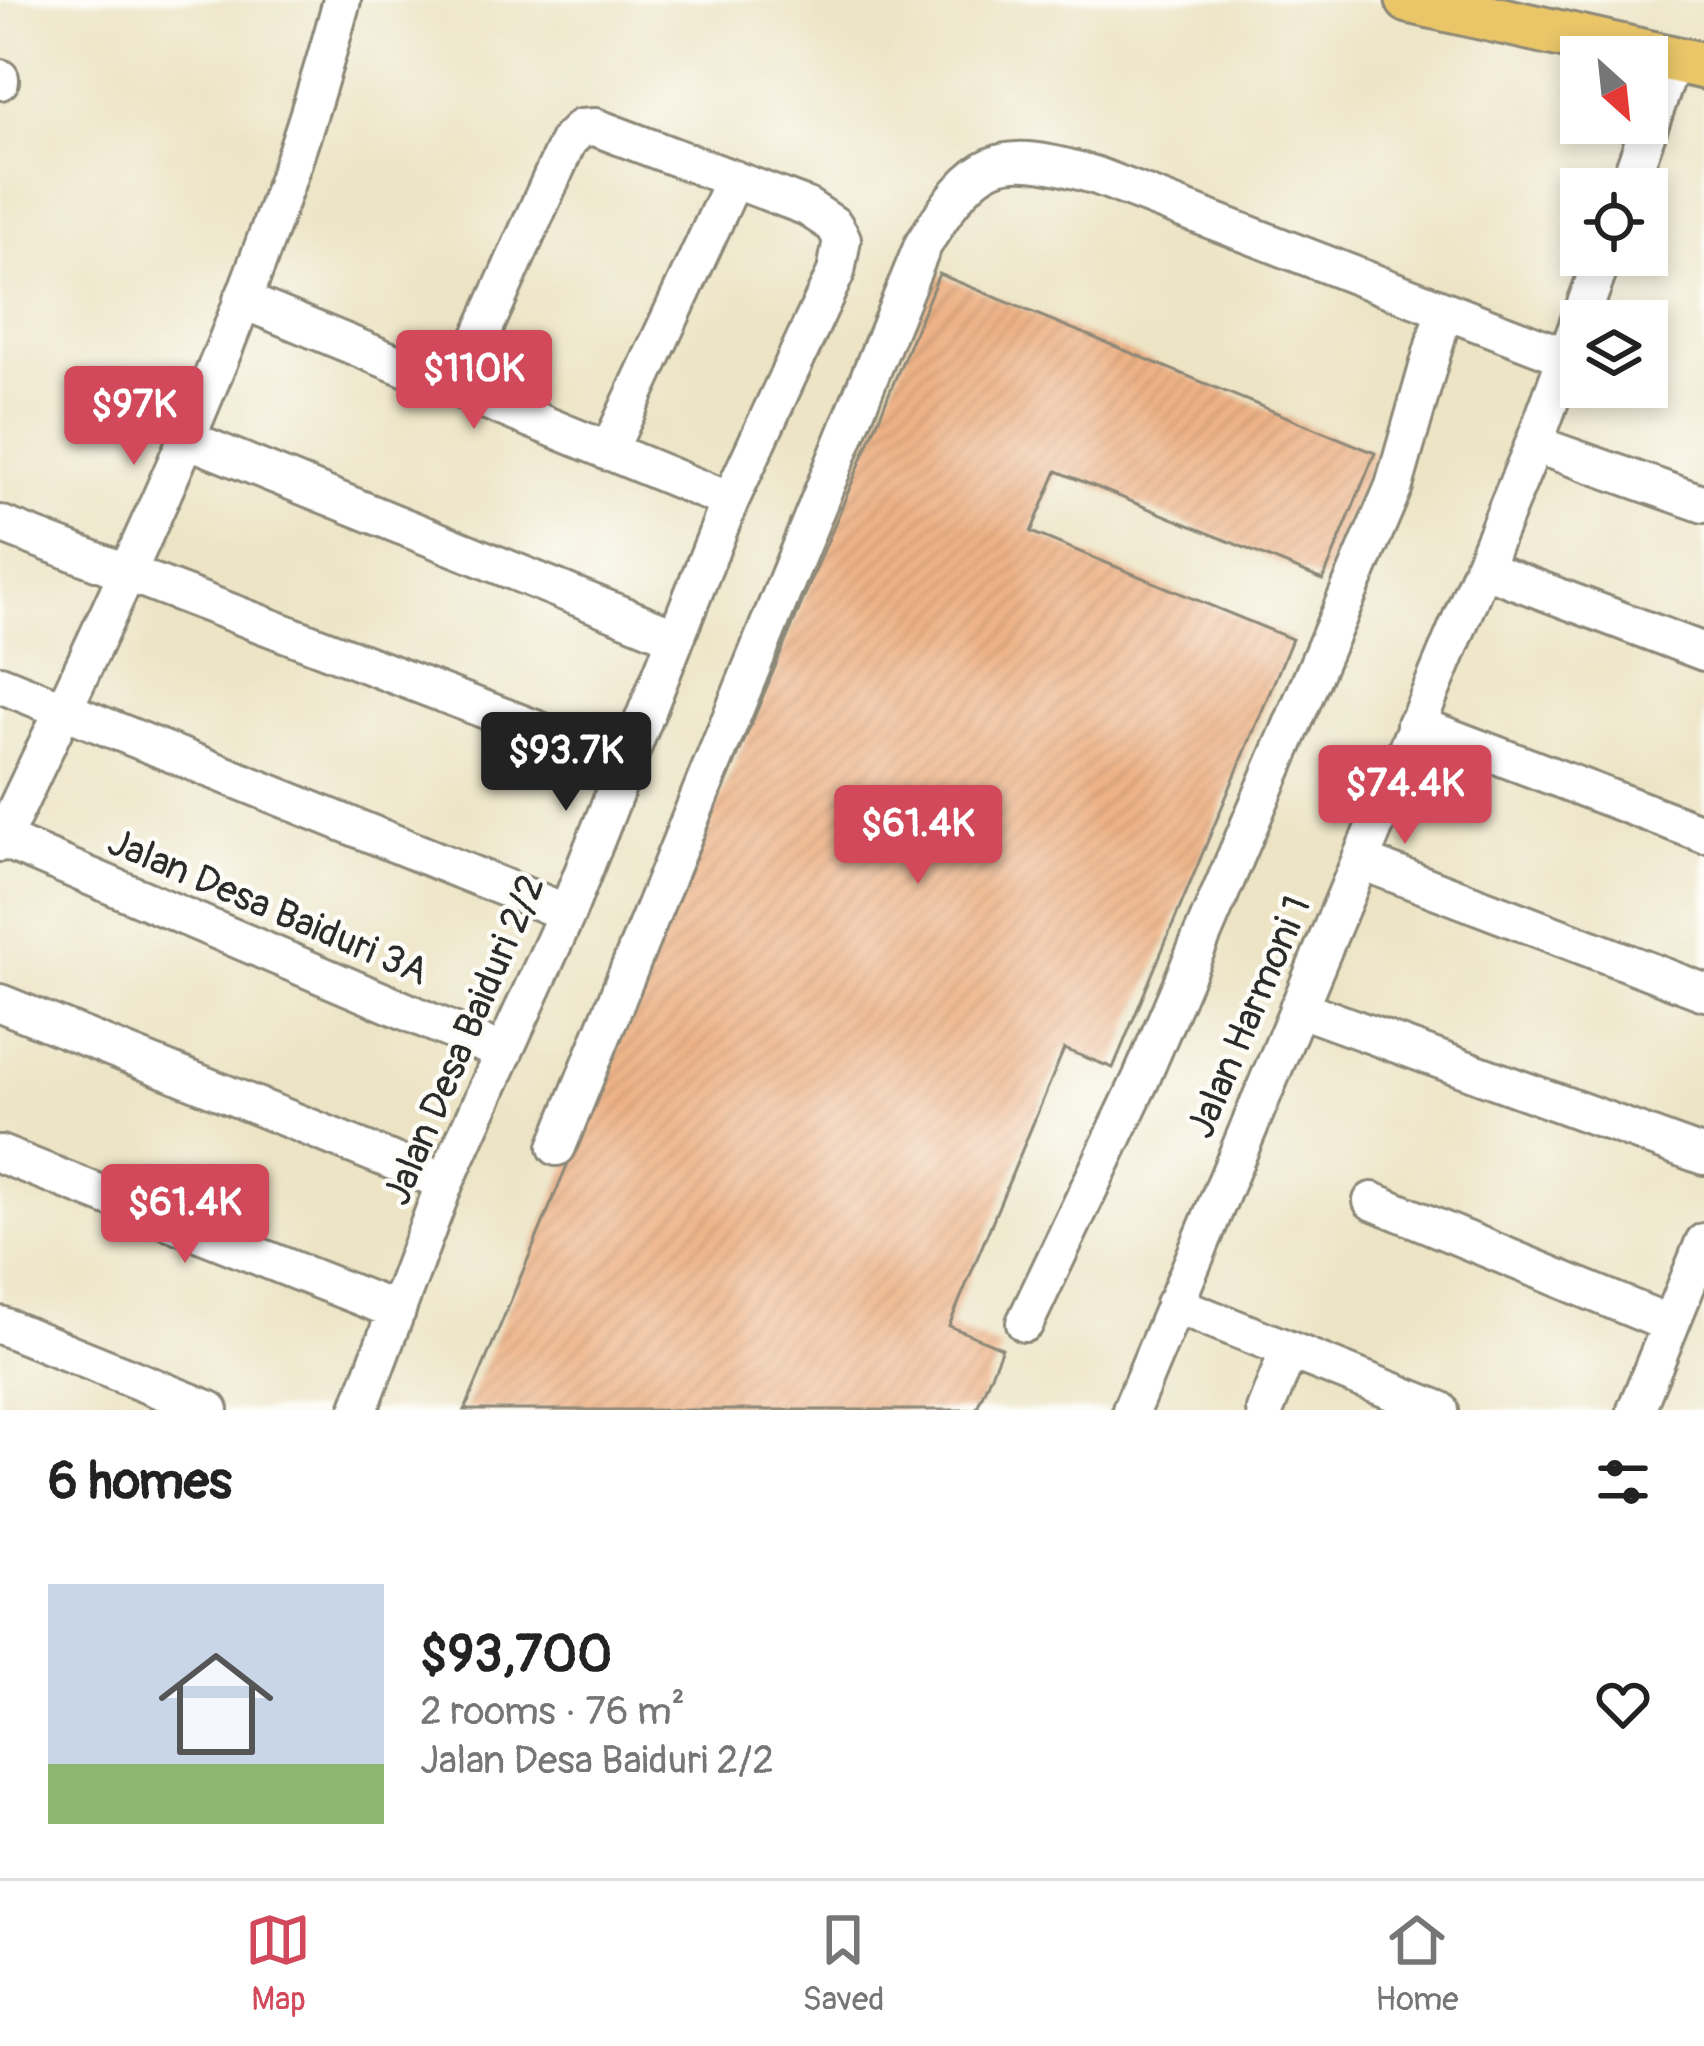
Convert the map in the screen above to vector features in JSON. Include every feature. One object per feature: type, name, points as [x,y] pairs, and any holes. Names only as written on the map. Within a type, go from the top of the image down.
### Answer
[{"type":"main road","points":[[1409,0],[1689,63]]},
{"type":"street","points":[[1,840],[187,439],[311,116],[342,0]]},
{"type":"street","points":[[1637,168],[1689,63]]},
{"type":"street","points":[[458,386],[568,141],[581,128],[595,127],[734,179],[608,452]]},
{"type":"street","points":[[556,1147],[923,245],[958,188],[988,168],[1033,157],[1097,176],[1560,355]]},
{"type":"street","name":"Jalan Desa Baiduri 2/2","points":[[359,1410],[445,1182],[567,913],[730,501],[836,272],[842,239],[834,225],[807,207],[734,179]]},
{"type":"street","points":[[242,300],[730,501]]},
{"type":"street","points":[[1025,1323],[1141,1079],[1394,486],[1444,310]]},
{"type":"street","name":"Jalan Harmoni 1","points":[[1131,1410],[1560,378]]},
{"type":"street","points":[[187,439],[676,637]]},
{"type":"street","points":[[1534,444],[1704,504]]},
{"type":"street","points":[[0,524],[624,764]]},
{"type":"street","points":[[1482,568],[1704,652]]},
{"type":"street","points":[[0,684],[567,913]]},
{"type":"street","points":[[1415,724],[1704,834]]},
{"type":"street","name":"Jalan Desa Baiduri 3A","points":[[1,840],[504,1053]]},
{"type":"street","points":[[1361,860],[1704,992]]},
{"type":"street","points":[[0,1003],[445,1182]]},
{"type":"street","points":[[1298,1008],[1704,1156]]},
{"type":"street","points":[[0,1154],[397,1311]]},
{"type":"street","points":[[1372,1201],[1670,1324]]},
{"type":"street","points":[[1636,1410],[1704,1242]]},
{"type":"street","points":[[1174,1304],[1441,1410]]},
{"type":"street","points":[[0,1325],[210,1410]]},
{"type":"street","points":[[1265,1410],[1289,1350]]},
{"type":"building","points":[[939,274],[1375,453],[1323,580],[1057,471],[1031,532],[1292,639],[1113,1068],[1064,1049],[949,1326],[1002,1348],[976,1410],[465,1410]]}]
